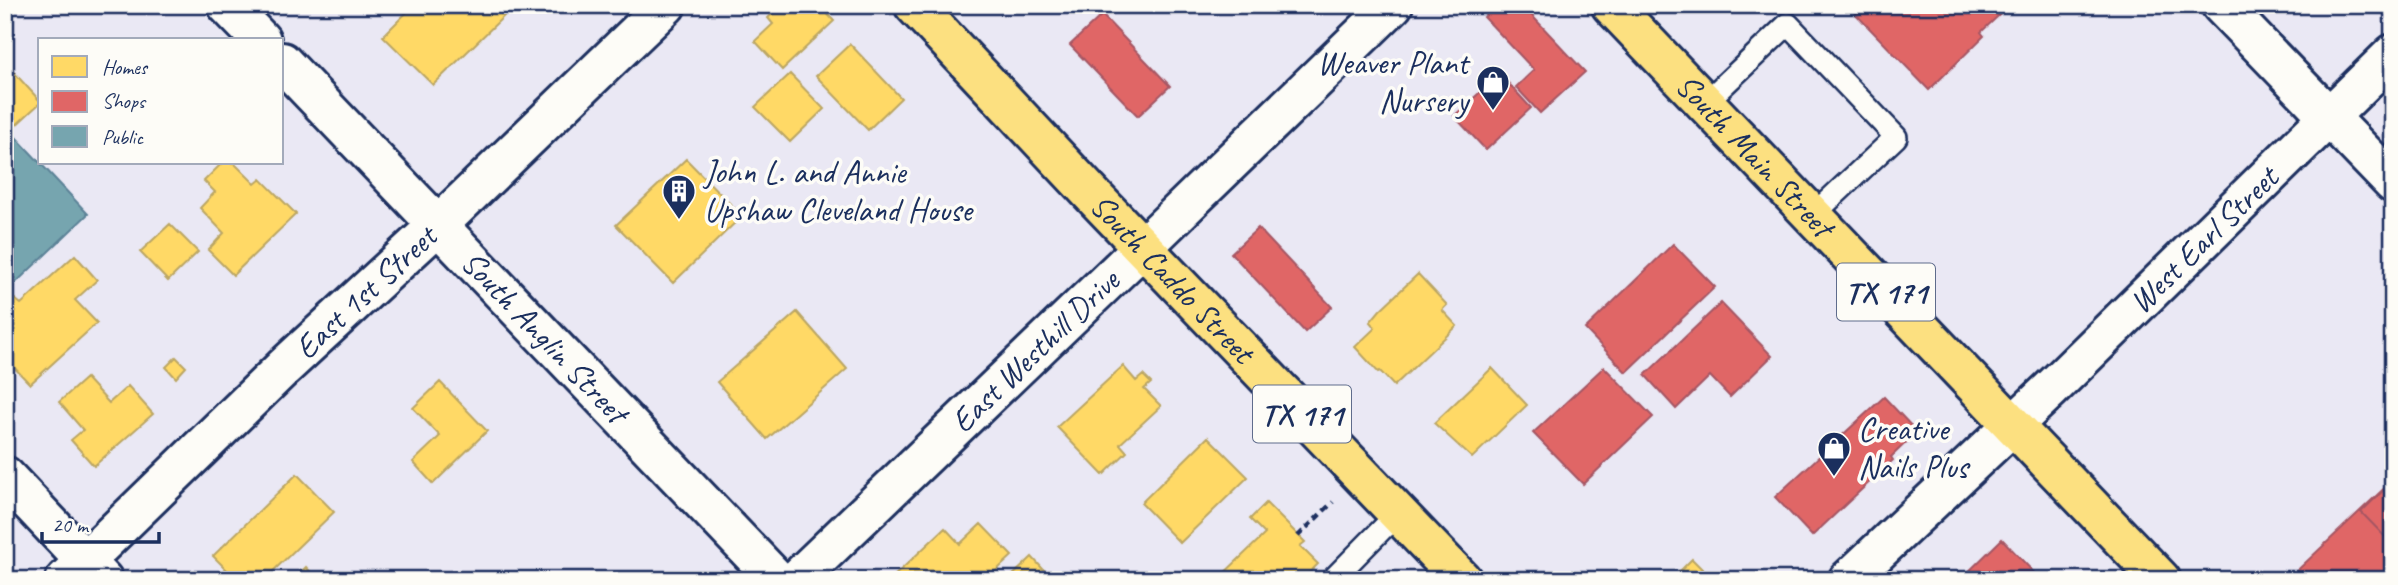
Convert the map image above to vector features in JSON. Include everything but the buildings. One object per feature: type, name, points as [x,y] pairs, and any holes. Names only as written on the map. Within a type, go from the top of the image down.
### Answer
[{"type":"main road","name":"South Caddo Street","points":[[914,5],[1462,580]]},
{"type":"main road","name":"South Main Street","points":[[1611,5],[2161,580]]},
{"type":"street","points":[[227,5],[259,38]]},
{"type":"street","name":"East 1st Street","points":[[84,573],[283,368],[438,225],[666,5]]},
{"type":"street","name":"East Westhill Drive","points":[[796,580],[1393,5]]},
{"type":"street","points":[[2221,5],[2393,183]]},
{"type":"street","name":"West Earl Street","points":[[1848,580],[2013,425],[2393,54]]},
{"type":"street","name":"South Anglin Street","points":[[284,64],[777,580]]},
{"type":"street","points":[[5,475],[84,573]]},
{"type":"lane","points":[[1705,103],[1788,24],[1896,137],[1812,216]]},
{"type":"lane","points":[[1332,580],[1398,513]]},
{"type":"path","points":[[1298,536],[1361,475]]},
{"type":"place","name":"Weaver Plant Nursery","points":[[1493,112]]},
{"type":"place","name":"John L. and Annie Upshaw Cleveland House","points":[[679,221]]},
{"type":"place","name":"Creative Nails Plus","points":[[1834,478]]}]
